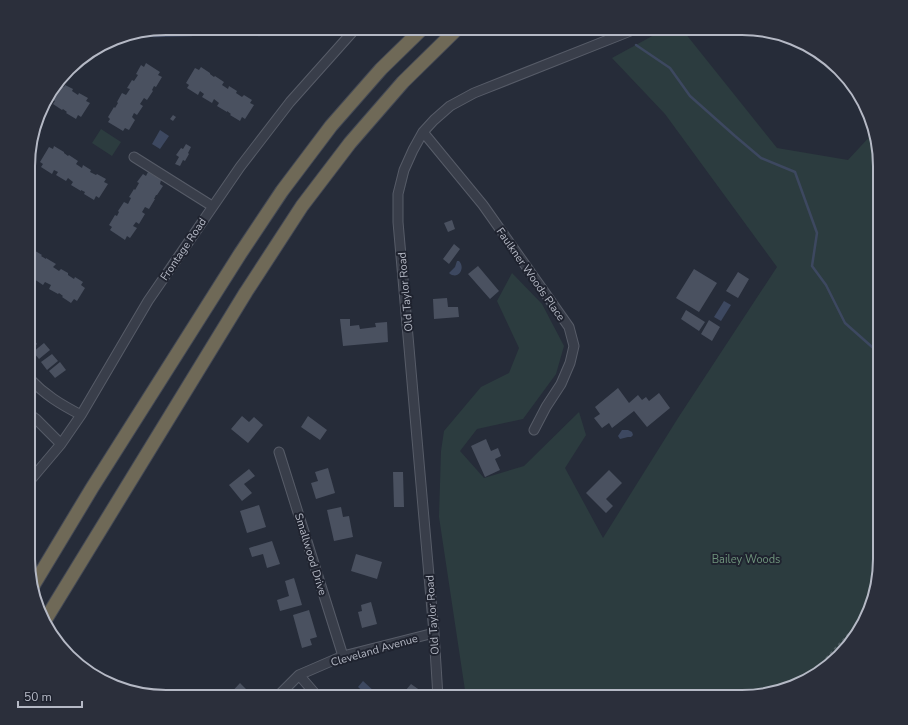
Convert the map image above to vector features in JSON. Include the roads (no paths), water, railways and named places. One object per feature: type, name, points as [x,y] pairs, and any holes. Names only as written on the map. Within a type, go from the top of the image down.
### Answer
[{"type":"highway","points":[[37,579],[92,488],[282,191],[331,126],[381,69],[416,35]]},
{"type":"highway","points":[[48,615],[246,292],[302,206],[350,143],[403,82],[452,35]]},
{"type":"highway","points":[[35,567],[64,535]]},
{"type":"highway","points":[[53,624],[92,543]]},
{"type":"street","name":"Frontage Road","points":[[35,475],[61,444],[81,414],[148,301],[212,206],[290,102],[350,35]]},
{"type":"street","name":"Old Taylor Road","points":[[438,690],[434,633],[398,222],[398,194],[404,170],[412,150],[424,132],[434,120],[450,106],[474,92],[620,35]]},
{"type":"street","name":"Faulkner Woods Place","points":[[424,132],[483,205],[569,327],[574,346],[570,363],[534,430]]},
{"type":"street","points":[[134,157],[212,206]]},
{"type":"street","points":[[35,384],[57,402],[81,414]]},
{"type":"street","points":[[35,418],[61,444]]},
{"type":"street","name":"Smallwood Drive","points":[[279,452],[343,656]]},
{"type":"street","name":"Cleveland Avenue","points":[[284,690],[299,675],[343,656],[434,633]]},
{"type":"street","points":[[299,675],[312,690]]},
{"type":"water","points":[[160,130],[169,136],[160,149],[152,144]]},
{"type":"water","points":[[457,261],[459,261],[462,267],[460,273],[458,275],[452,275],[449,273],[455,267]]},
{"type":"water","points":[[724,301],[731,305],[721,321],[714,317]]},
{"type":"water","points":[[622,430],[628,430],[632,432],[633,435],[631,437],[620,439],[618,436]]},
{"type":"water","points":[[363,681],[373,690],[361,690],[358,687]]},
{"type":"waterway","points":[[153,36],[191,35]]},
{"type":"waterway","points":[[636,45],[670,68],[690,96],[761,158],[795,172],[817,233],[812,266],[826,285],[845,323],[873,348]]},
{"type":"park label","name":"Bailey Woods","points":[[746,559]]}]
